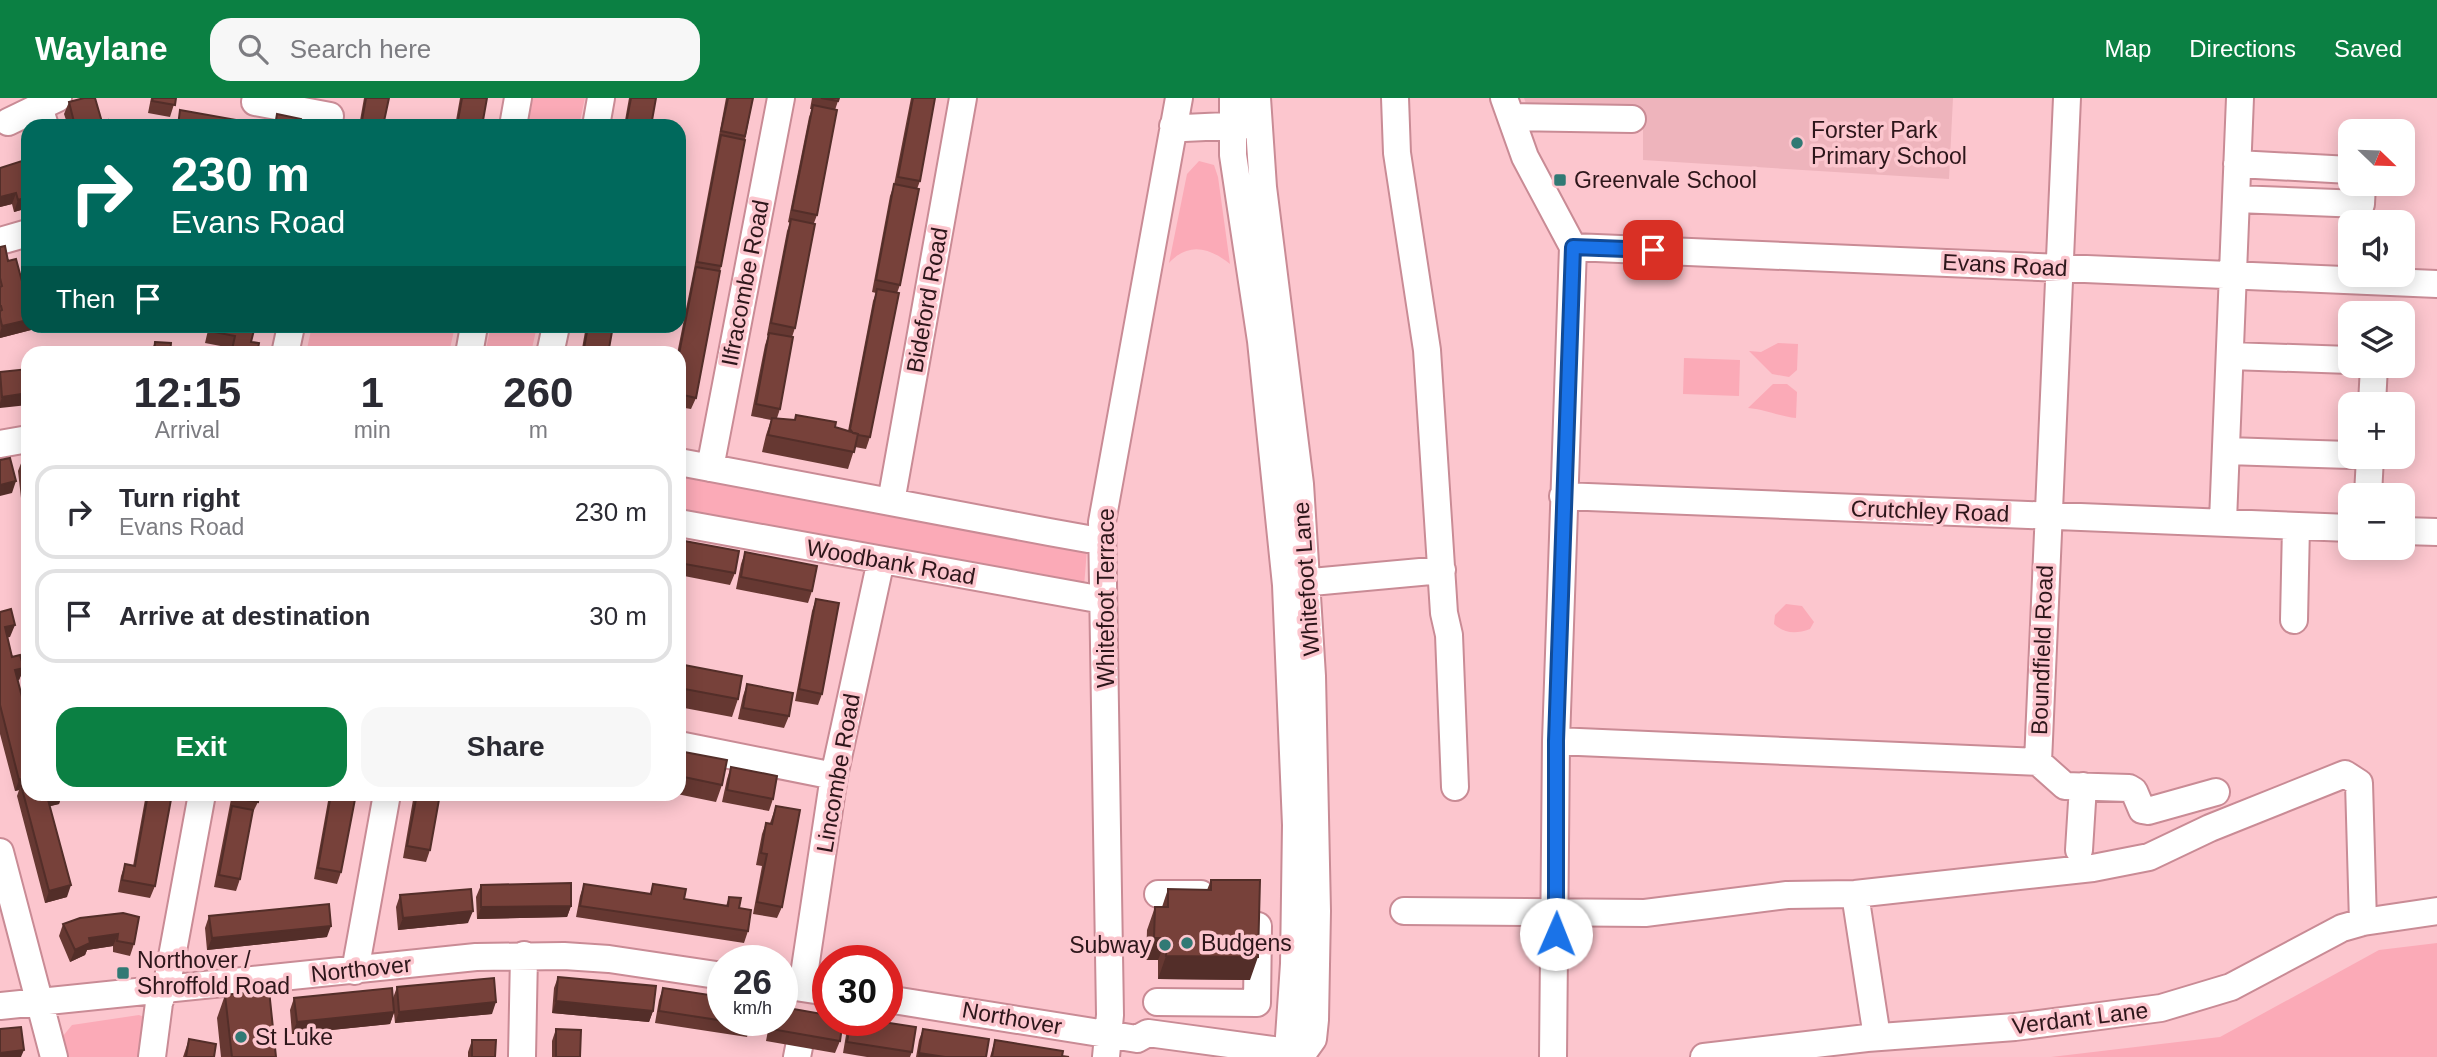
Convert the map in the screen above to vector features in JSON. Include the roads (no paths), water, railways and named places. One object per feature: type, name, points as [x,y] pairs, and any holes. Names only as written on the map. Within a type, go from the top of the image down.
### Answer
[{"type":"street","points":[[514,119],[518,98]]},
{"type":"street","points":[[597,119],[601,98]]},
{"type":"street","name":"Ilfracombe Road","points":[[710,468],[781,98]]},
{"type":"street","name":"Bideford Road","points":[[891,502],[963,98]]},
{"type":"street","name":"Whitefoot Terrace","points":[[1107,1046],[1102,538],[1113,451],[1179,98]]},
{"type":"street","name":"Whitefoot Lane","points":[[1233,98],[1249,116],[1233,155],[1296,583],[1316,782],[1317,911],[1313,1039],[1298,1057],[1289,1037],[1295,914],[1296,583]]},
{"type":"street","points":[[1395,98],[1397,153],[1427,349],[1444,613],[1449,635],[1455,787]]},
{"type":"street","name":"Boundfield Road","points":[[1556,741],[2038,762],[2067,98]]},
{"type":"street","points":[[2222,521],[2240,98]]},
{"type":"street","points":[[255,102],[331,113]]},
{"type":"street","points":[[1553,1057],[1556,741],[1573,247],[1525,157],[1507,108],[1632,119]]},
{"type":"street","points":[[1173,126],[1249,116]]},
{"type":"street","points":[[2237,164],[2338,169]]},
{"type":"street","points":[[2236,200],[2361,204],[2361,196]]},
{"type":"street","points":[[0,242],[21,235]]},
{"type":"street","name":"Evans Road","points":[[1573,247],[2437,284]]},
{"type":"street","points":[[2230,356],[2338,360]]},
{"type":"street","points":[[0,444],[21,440]]},
{"type":"street","points":[[2227,451],[2338,455]]},
{"type":"street","points":[[686,463],[1088,539],[1102,538]]},
{"type":"street","name":"Crutchley Road","points":[[1563,496],[2338,528]]},
{"type":"street","name":"Woodbank Road","points":[[686,524],[1103,600]]},
{"type":"street","points":[[2294,620],[2296,526]]},
{"type":"street","points":[[2415,531],[2437,532]]},
{"type":"street","name":"Lincombe Road","points":[[805,993],[834,776],[881,560]]},
{"type":"street","points":[[1296,583],[1442,570]]},
{"type":"street","points":[[686,746],[834,776]]},
{"type":"street","points":[[2038,762],[2065,786],[2129,788],[2134,791],[2142,810],[2148,811],[2216,792]]},
{"type":"street","points":[[1404,911],[1646,913],[1787,895],[1855,894],[2093,868],[2149,857],[2210,828],[2345,774],[2359,783],[2363,922]]},
{"type":"street","points":[[2079,850],[2083,786]]},
{"type":"street","points":[[152,1057],[201,801]]},
{"type":"street","points":[[355,971],[386,801]]},
{"type":"street","points":[[0,852],[54,1057]]},
{"type":"street","points":[[1158,894],[1220,895]]},
{"type":"street","points":[[1855,894],[1877,1037]]},
{"type":"street","points":[[1157,1002],[1257,1003],[1258,909],[1295,914]]},
{"type":"street","name":"Verdant Lane","points":[[1704,1057],[1877,1037],[2015,1027],[2161,1008],[2231,987],[2321,936],[2363,922],[2437,911]]},
{"type":"street","points":[[522,1057],[524,956]]},
{"type":"street","name":"Northover","points":[[0,1006],[476,957],[609,959],[707,974]]},
{"type":"street","name":"Northover","points":[[903,1002],[1107,1046],[1137,1039],[1148,1033],[1273,1050],[1289,1057]]},
{"type":"street","points":[[1180,1038],[1187,1002]]},
{"type":"street","name":"Northover","points":[[1137,1039],[1145,1047],[1205,1057]]},
{"type":"place","name":"Forster Park Primary School","points":[[1797,143]]},
{"type":"place","name":"Greenvale School","points":[[1560,180]]},
{"type":"place","name":"Budgens","points":[[1187,943]]},
{"type":"place","name":"Subway","points":[[1165,945]]},
{"type":"place","name":"Northover / Shroffold Road","points":[[123,973]]},
{"type":"place","name":"St Luke","points":[[241,1037]]}]
